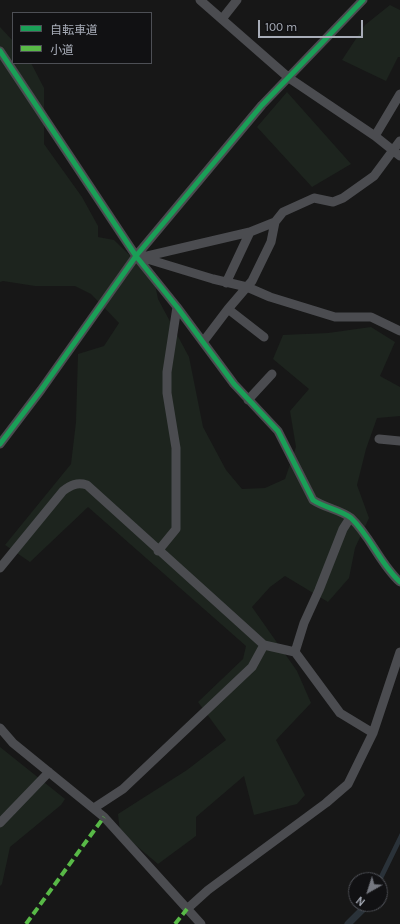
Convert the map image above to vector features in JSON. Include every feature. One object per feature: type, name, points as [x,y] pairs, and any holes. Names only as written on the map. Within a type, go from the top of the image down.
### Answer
[{"type":"street","points":[[200,0],[289,78],[375,136],[396,154]]},
{"type":"street","points":[[222,19],[237,0]]},
{"type":"street","points":[[0,444],[139,257],[262,105],[364,0]]},
{"type":"street","points":[[0,51],[139,257],[234,384],[278,431],[313,500],[323,507],[344,513],[350,518],[365,534],[400,582]]},
{"type":"street","points":[[375,136],[400,94]]},
{"type":"street","points":[[203,342],[252,281],[271,242],[275,222],[283,212],[314,198],[333,202],[342,198],[374,176],[396,154],[400,141]]},
{"type":"street","points":[[139,257],[250,232],[275,222]]},
{"type":"street","points":[[226,283],[250,232]]},
{"type":"street","points":[[139,257],[226,283],[246,287],[270,297],[334,317],[371,317],[400,331]]},
{"type":"street","points":[[158,551],[176,529],[176,448],[167,393],[167,372],[177,307]]},
{"type":"street","points":[[228,309],[264,338]]},
{"type":"street","points":[[248,400],[272,374]]},
{"type":"street","points":[[379,439],[400,441]]},
{"type":"street","points":[[1,566],[63,491],[70,485],[81,483],[87,485],[158,551],[264,645],[295,652],[340,713],[373,733]]},
{"type":"street","points":[[295,652],[304,623],[319,590],[343,529],[350,518]]},
{"type":"street","points":[[94,808],[123,789],[252,667],[264,645]]},
{"type":"street","points":[[187,909],[208,890],[326,803],[348,784],[373,733],[400,652]]},
{"type":"street","points":[[0,728],[13,743],[94,808],[201,924]]},
{"type":"street","points":[[0,823],[49,772]]},
{"type":"shaded area","points":[[390,5],[400,10],[400,57],[398,57],[386,81],[342,60],[365,25]]},
{"type":"shaded area","points":[[0,27],[12,40],[12,64],[32,64],[44,88],[44,144],[82,197],[98,226],[98,237],[114,240],[154,279],[158,299],[189,357],[203,427],[226,470],[242,489],[265,488],[285,479],[296,447],[290,411],[309,389],[273,359],[283,335],[328,333],[371,327],[395,342],[380,376],[400,387],[400,416],[377,418],[366,449],[357,485],[369,518],[355,548],[349,578],[328,602],[285,576],[270,587],[252,607],[297,671],[311,703],[276,740],[305,795],[297,804],[254,815],[244,776],[196,817],[196,836],[158,864],[120,832],[118,814],[187,770],[226,740],[198,702],[243,659],[246,646],[88,507],[30,562],[5,545],[71,464],[76,422],[78,354],[104,346],[119,323],[91,294],[75,286],[35,286],[3,281],[0,282]]},
{"type":"shaded area","points":[[287,92],[351,164],[312,187],[257,127]]},
{"type":"shaded area","points":[[0,747],[65,799],[61,805],[10,847],[2,884],[0,886]]},
{"type":"shaded area","points":[[400,833],[400,844],[386,872],[381,872]]},
{"type":"waterway","points":[[348,924],[360,912]]},
{"type":"marked path","points":[[26,924],[104,817]]},
{"type":"marked path","points":[[175,924],[187,909]]},
{"type":"cycle path","points":[[0,444],[41,390],[136,256],[262,105],[363,0]]},
{"type":"cycle path","points":[[0,51],[136,256],[177,307],[234,384],[278,431],[313,500],[351,518],[358,525],[387,567],[400,582]]}]
